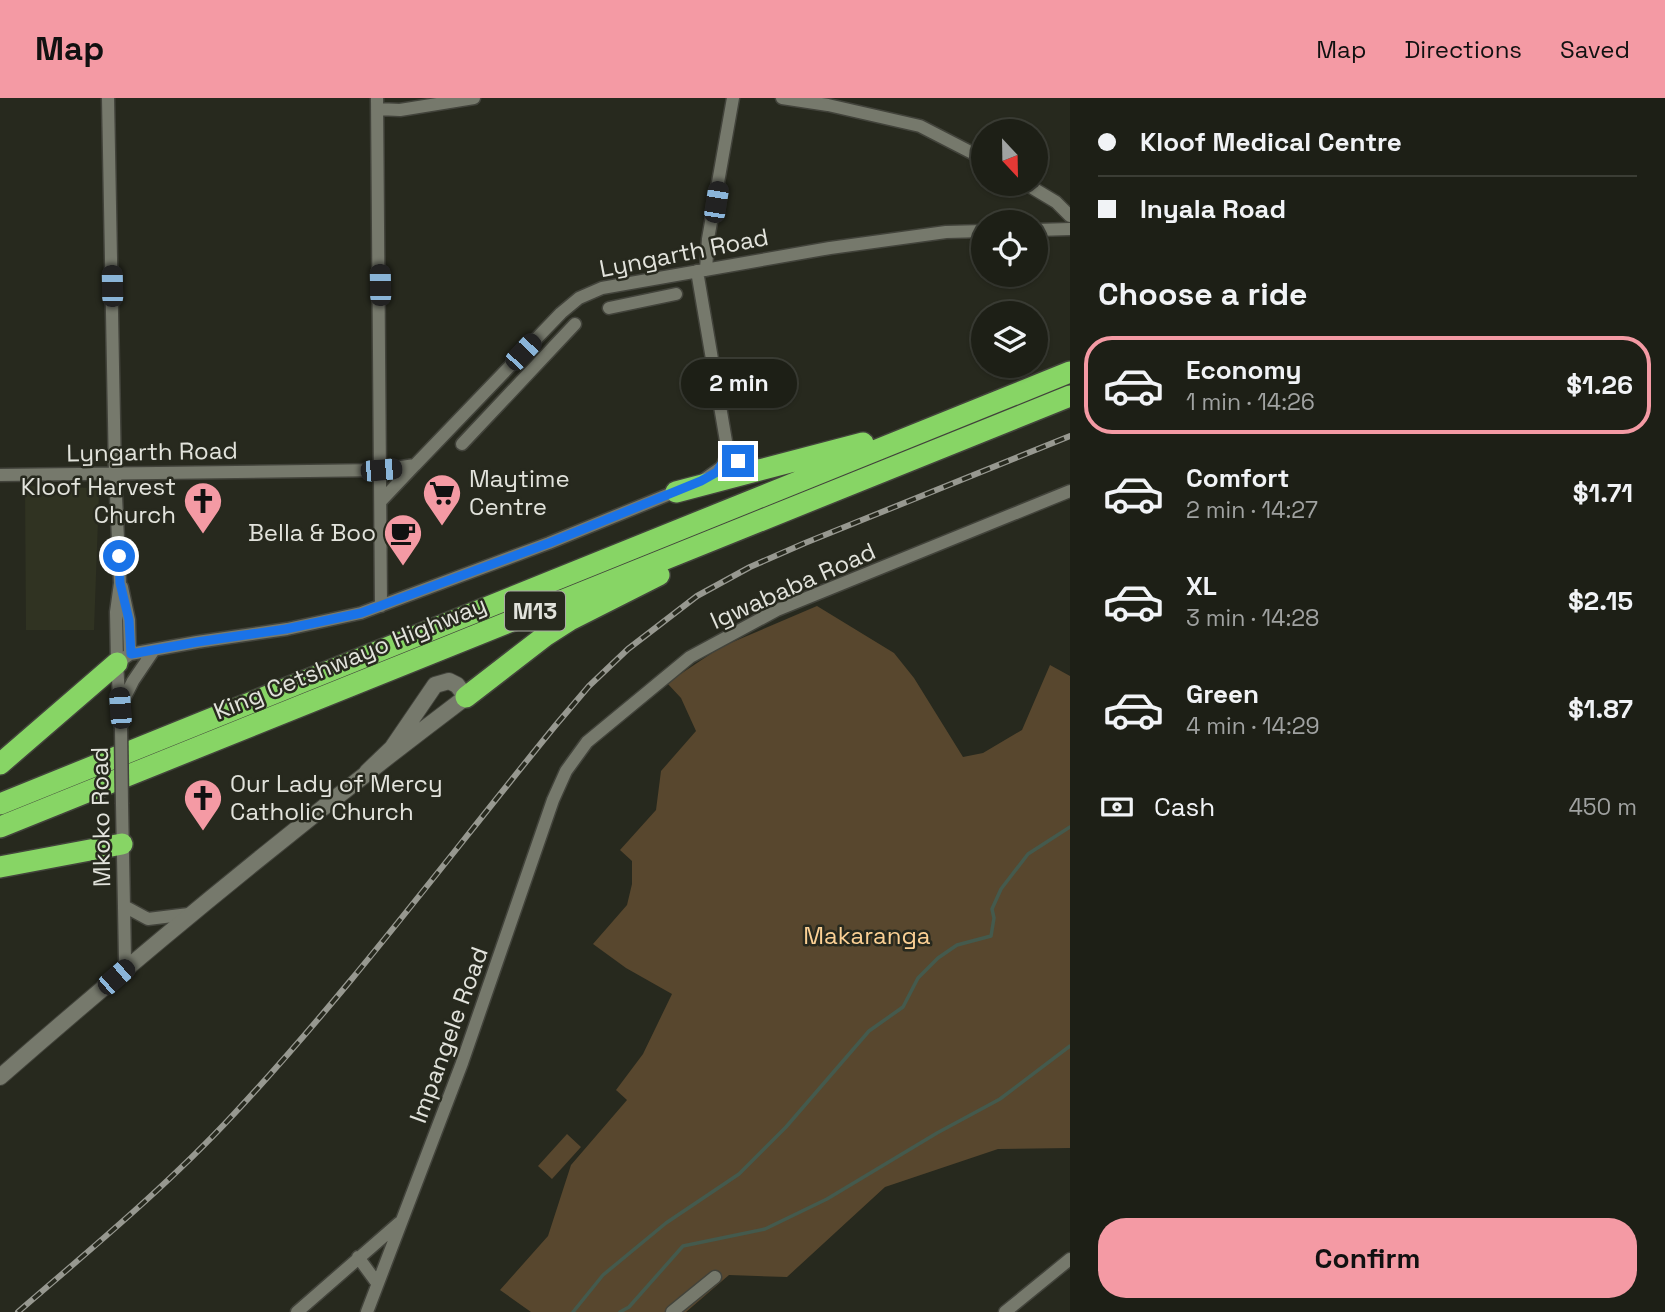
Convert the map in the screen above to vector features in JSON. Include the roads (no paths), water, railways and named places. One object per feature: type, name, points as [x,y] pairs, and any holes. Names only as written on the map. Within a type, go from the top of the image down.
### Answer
[{"type":"highway","name":"King Cetshwayo Highway","points":[[0,804],[1070,372]]},
{"type":"highway","points":[[676,492],[844,449],[1045,382]]},
{"type":"highway","name":"King Cetshwayo Highway","points":[[0,827],[1070,396]]},
{"type":"highway","points":[[466,697],[525,650],[570,620],[799,506]]},
{"type":"highway","points":[[0,764],[124,659]]},
{"type":"highway","points":[[0,867],[122,844]]},
{"type":"street","name":"Mkoko Road","points":[[108,98],[120,583],[116,612],[124,659],[120,708],[122,844],[125,959],[129,965]]},
{"type":"street","points":[[381,606],[377,104],[400,110],[474,98]]},
{"type":"street","points":[[124,659],[154,650],[332,620],[381,606],[676,492],[713,475],[722,467],[728,453],[702,271],[733,98]]},
{"type":"street","points":[[782,98],[920,126],[971,152]]},
{"type":"street","points":[[1046,196],[1070,216]]},
{"type":"street","points":[[1048,230],[1070,229]]},
{"type":"street","name":"Lyngarth Road","points":[[0,475],[381,470],[415,465],[536,338],[569,305],[585,294],[601,288],[843,246],[946,232],[971,231]]},
{"type":"street","points":[[649,280],[652,298]]},
{"type":"street","points":[[609,308],[676,295]]},
{"type":"street","points":[[462,444],[575,324]]},
{"type":"street","points":[[536,338],[549,351]]},
{"type":"street","points":[[728,453],[745,464],[771,466]]},
{"type":"street","points":[[381,502],[415,465]]},
{"type":"street","name":"Igwababa Road","points":[[566,771],[587,742],[605,725],[669,673],[715,643],[777,610],[1070,491]]},
{"type":"street","points":[[120,708],[133,681],[154,650]]},
{"type":"street","points":[[0,1077],[189,914],[466,697],[457,685],[451,681],[435,685],[392,748],[367,772]]},
{"type":"street","name":"Impangele Road","points":[[367,1312],[462,1063],[553,800],[566,771]]},
{"type":"street","points":[[124,906],[138,915],[153,919],[189,914]]},
{"type":"street","points":[[297,1312],[400,1222]]},
{"type":"street","points":[[358,1257],[377,1283]]},
{"type":"street","points":[[1005,1312],[1070,1259]]},
{"type":"street","points":[[672,1312],[715,1277]]},
{"type":"waterway","points":[[573,1312],[603,1275],[666,1223],[739,1174],[786,1127],[869,1031],[903,1007],[918,978],[938,958],[957,945],[991,936],[994,918],[992,909],[1001,889],[1028,854],[1070,827]]},
{"type":"waterway","points":[[620,1312],[629,1307],[683,1246],[765,1229],[827,1199],[1000,1099],[1070,1046]]},
{"type":"railway","points":[[18,1312],[155,1192],[233,1115],[317,1021],[555,726],[589,686],[628,649],[697,596],[750,567],[1070,436]]},
{"type":"place","name":"Maytime Centre","points":[[442,527]]},
{"type":"place","name":"Kloof Harvest Church","points":[[203,535]]},
{"type":"place","name":"Bella & Boo","points":[[403,567]]},
{"type":"place","name":"Our Lady of Mercy Catholic Church","points":[[203,832]]},
{"type":"park label","name":"Makaranga","points":[[867,936]]}]
